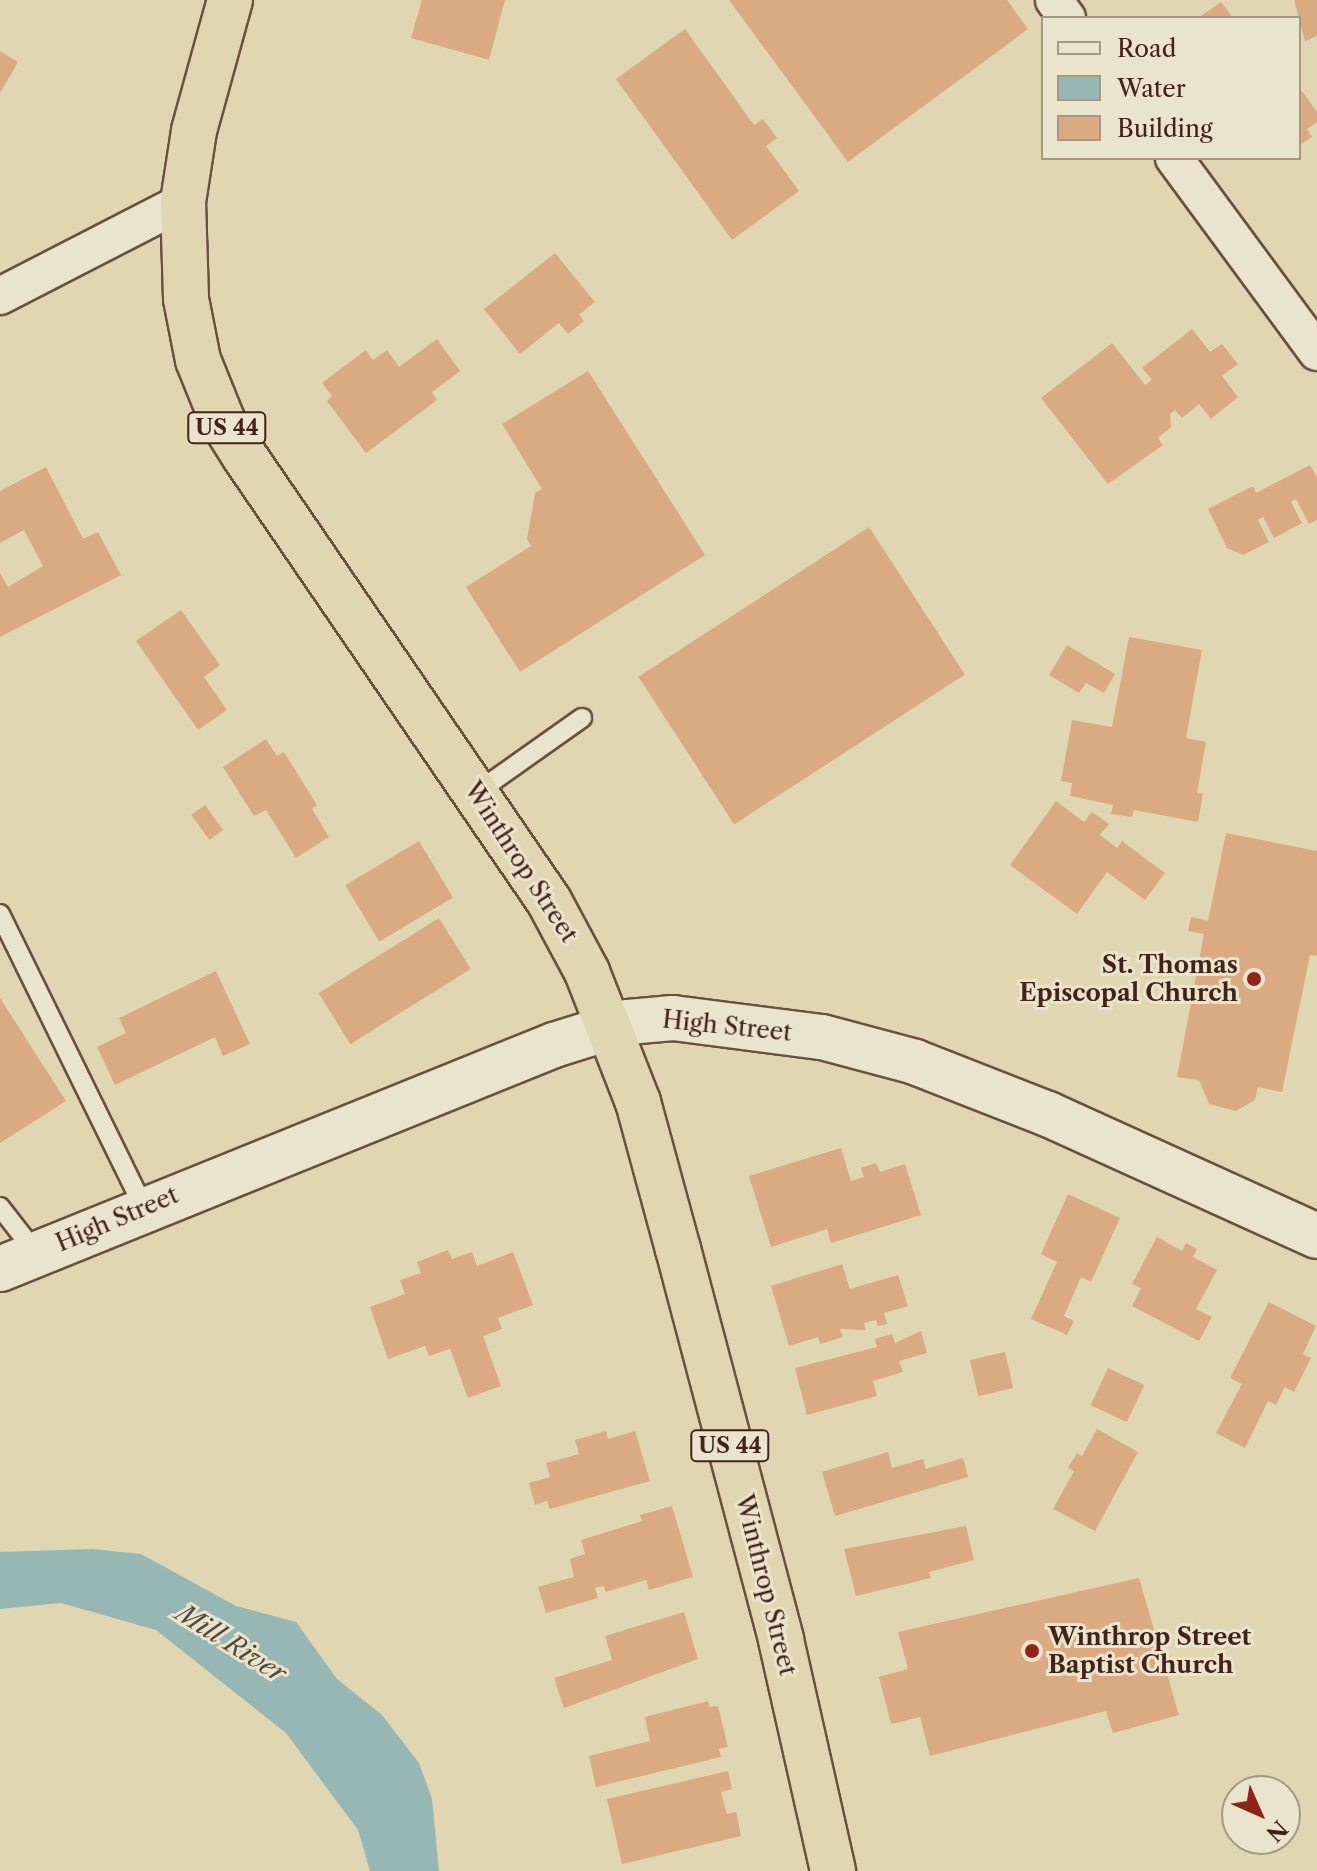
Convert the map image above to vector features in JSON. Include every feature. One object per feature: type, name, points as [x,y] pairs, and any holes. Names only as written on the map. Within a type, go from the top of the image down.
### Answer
[{"type":"highway","name":"Winthrop Street","points":[[230,0],[194,131],[183,202],[190,328],[223,422],[562,920],[609,1027],[638,1102],[678,1249],[785,1654],[833,1871]]},
{"type":"street","points":[[1175,160],[1317,352]]},
{"type":"street","points":[[0,296],[183,202]]},
{"type":"street","name":"High Street","points":[[18,1261],[144,1208],[609,1027],[647,1019],[706,1021],[822,1037],[915,1062],[1036,1109],[1317,1236]]},
{"type":"lane","points":[[476,793],[582,718]]},
{"type":"lane","points":[[0,914],[144,1208]]},
{"type":"lane","points":[[0,1207],[18,1261]]},
{"type":"water","name":"Mill River","points":[[92,1549],[141,1554],[236,1606],[296,1622],[337,1679],[382,1715],[419,1763],[432,1799],[439,1871],[370,1871],[358,1830],[286,1733],[156,1630],[61,1603],[0,1609],[0,1552]]},
{"type":"building","points":[[422,0],[505,0],[489,60],[411,38]]},
{"type":"building","points":[[729,0],[1007,0],[1028,29],[848,162]]},
{"type":"building","points":[[1294,0],[1317,0],[1317,36],[1305,41],[1301,16],[1298,16]]},
{"type":"building","points":[[1221,2],[1232,16],[1201,16]]},
{"type":"building","points":[[685,29],[754,125],[763,119],[777,138],[766,146],[799,191],[732,240],[616,79]]},
{"type":"building","points":[[0,51],[18,62],[0,93]]},
{"type":"building","points":[[1301,90],[1317,112],[1317,122],[1307,129],[1312,137],[1301,145]]},
{"type":"building","points":[[555,253],[595,302],[579,315],[584,321],[568,334],[559,323],[520,354],[484,309]]},
{"type":"building","points":[[1192,329],[1210,352],[1222,344],[1238,364],[1222,376],[1238,397],[1211,419],[1199,404],[1182,418],[1175,410],[1170,414],[1171,427],[1158,438],[1163,445],[1108,484],[1041,398],[1112,343],[1145,385],[1152,380],[1142,368]]},
{"type":"building","points":[[437,339],[460,371],[432,392],[437,400],[366,453],[327,401],[332,396],[322,383],[366,350],[373,360],[387,350],[399,367]]},
{"type":"building","points":[[588,371],[705,555],[520,672],[466,587],[531,546],[527,539],[535,493],[542,489],[502,424]]},
{"type":"building","points":[[1310,465],[1317,477],[1317,520],[1309,524],[1296,499],[1291,502],[1302,523],[1274,538],[1263,517],[1258,520],[1269,542],[1243,555],[1227,548],[1208,509],[1253,486],[1256,493]]},
{"type":"building","points":[[46,467],[83,539],[98,532],[121,575],[0,637],[0,573],[8,587],[43,566],[24,530],[0,543],[0,491]]},
{"type":"building","points":[[869,527],[965,675],[734,824],[638,677]]},
{"type":"building","points":[[181,610],[220,665],[204,677],[227,710],[198,730],[136,641]]},
{"type":"building","points":[[1129,637],[1202,650],[1186,738],[1206,742],[1197,793],[1203,794],[1198,822],[1134,810],[1132,817],[1111,814],[1113,805],[1070,796],[1072,783],[1061,781],[1072,720],[1112,727]]},
{"type":"building","points":[[1067,645],[1115,674],[1104,693],[1086,683],[1079,693],[1049,675]]},
{"type":"building","points":[[266,739],[277,756],[284,752],[317,805],[312,809],[329,837],[296,858],[266,810],[254,816],[223,767]]},
{"type":"building","points":[[1056,801],[1084,822],[1092,812],[1109,824],[1100,835],[1117,848],[1122,841],[1165,873],[1145,900],[1107,872],[1077,914],[1010,865]]},
{"type":"building","points":[[205,805],[223,830],[209,840],[191,815]]},
{"type":"building","points":[[1226,833],[1317,851],[1317,956],[1310,955],[1282,1092],[1258,1087],[1255,1100],[1236,1111],[1209,1104],[1199,1080],[1177,1077],[1204,934],[1188,931],[1191,917],[1208,921]]},
{"type":"building","points":[[419,841],[453,898],[379,942],[345,885]]},
{"type":"building","points":[[439,918],[471,969],[350,1044],[319,993]]},
{"type":"building","points":[[216,971],[250,1044],[223,1056],[215,1037],[115,1085],[97,1047],[126,1033],[119,1018]]},
{"type":"building","points":[[0,998],[66,1101],[0,1143]]},
{"type":"building","points":[[841,1148],[851,1181],[864,1177],[861,1168],[876,1163],[880,1172],[905,1164],[921,1215],[831,1243],[827,1229],[771,1247],[749,1176]]},
{"type":"building","points":[[1068,1194],[1120,1218],[1091,1282],[1081,1277],[1064,1316],[1074,1321],[1067,1335],[1031,1319],[1057,1262],[1041,1254]]},
{"type":"building","points":[[1157,1237],[1182,1251],[1186,1243],[1197,1249],[1193,1257],[1217,1270],[1196,1309],[1212,1317],[1199,1341],[1132,1306],[1141,1288],[1132,1284]]},
{"type":"building","points":[[448,1250],[452,1259],[472,1252],[477,1266],[513,1252],[533,1305],[498,1318],[502,1329],[483,1336],[501,1386],[468,1398],[450,1349],[429,1356],[425,1346],[388,1359],[370,1307],[405,1294],[400,1280],[421,1273],[417,1262]]},
{"type":"building","points":[[842,1264],[850,1289],[898,1275],[908,1306],[884,1313],[887,1324],[878,1326],[876,1320],[864,1323],[866,1330],[840,1329],[843,1337],[820,1344],[818,1337],[789,1346],[771,1286]]},
{"type":"building","points":[[1269,1302],[1316,1326],[1303,1354],[1311,1358],[1294,1392],[1285,1387],[1276,1405],[1268,1401],[1245,1448],[1216,1433],[1242,1384],[1230,1378]]},
{"type":"building","points":[[921,1331],[927,1353],[899,1361],[903,1372],[873,1381],[877,1396],[807,1415],[795,1368],[877,1347],[875,1339],[892,1334],[895,1343]]},
{"type":"building","points":[[1005,1352],[1013,1388],[978,1396],[970,1360]]},
{"type":"building","points":[[1108,1368],[1144,1385],[1127,1422],[1091,1405]]},
{"type":"building","points":[[1097,1429],[1138,1452],[1095,1531],[1053,1509],[1074,1471],[1068,1468],[1077,1453],[1082,1456]]},
{"type":"building","points":[[606,1431],[608,1439],[635,1431],[650,1481],[550,1509],[547,1501],[535,1505],[529,1483],[550,1477],[546,1463],[579,1454],[575,1440]]},
{"type":"building","points":[[888,1452],[892,1468],[923,1459],[926,1469],[963,1458],[968,1477],[835,1516],[822,1472]]},
{"type":"building","points":[[672,1506],[693,1577],[649,1590],[646,1580],[606,1592],[604,1586],[595,1588],[598,1598],[546,1613],[538,1587],[574,1577],[570,1559],[585,1554],[581,1540],[642,1521],[640,1515]]},
{"type":"building","points":[[966,1526],[974,1560],[929,1572],[931,1578],[856,1596],[844,1549]]},
{"type":"building","name":"Winthrop Street Baptist Church","points":[[1139,1578],[1179,1715],[1113,1733],[1106,1711],[930,1756],[920,1717],[891,1724],[879,1677],[908,1669],[898,1632]]},
{"type":"building","points":[[684,1612],[698,1659],[564,1708],[554,1678],[612,1660],[605,1636]]},
{"type":"building","points":[[708,1701],[710,1707],[718,1706],[728,1747],[719,1749],[721,1757],[596,1787],[589,1756],[650,1741],[645,1717]]},
{"type":"building","points":[[728,1771],[732,1789],[721,1792],[727,1814],[736,1812],[741,1836],[622,1864],[607,1799]]},
{"type":"place","name":"St. Thomas Episcopal Church","points":[[1254,979]]},
{"type":"place","name":"Winthrop Street Baptist Church","points":[[1032,1651]]}]
